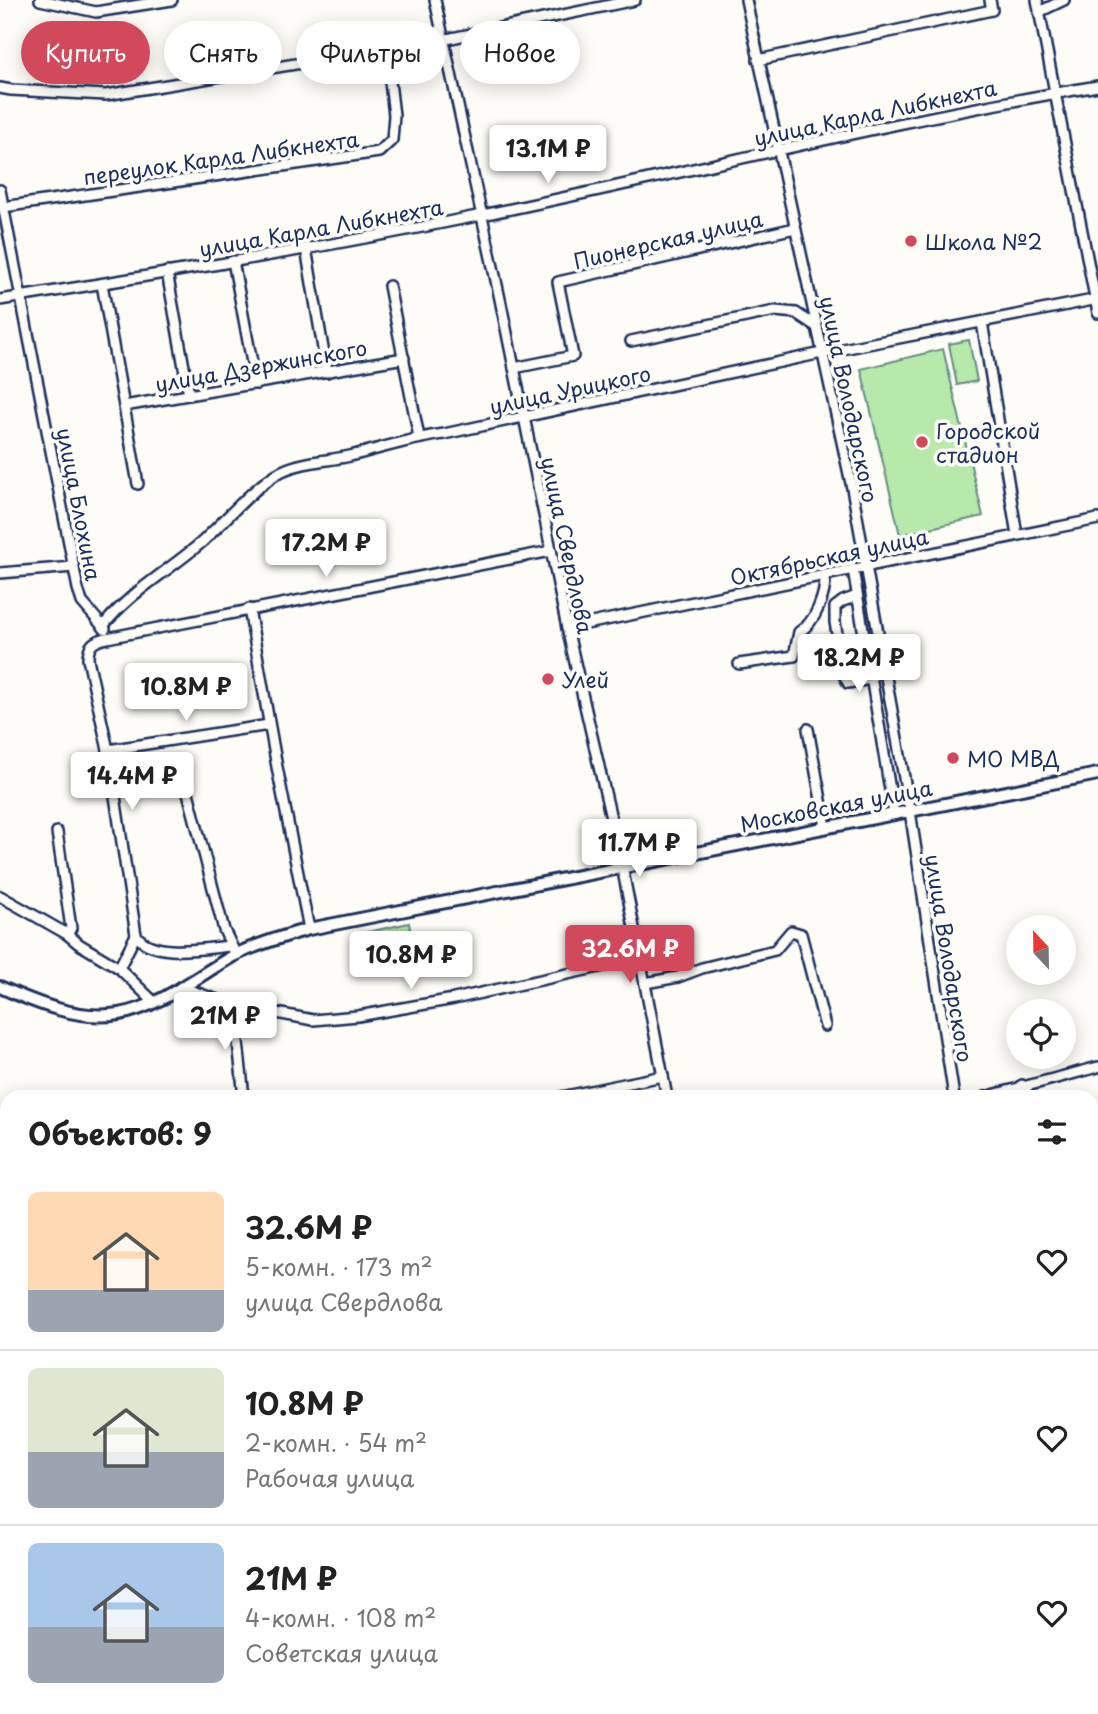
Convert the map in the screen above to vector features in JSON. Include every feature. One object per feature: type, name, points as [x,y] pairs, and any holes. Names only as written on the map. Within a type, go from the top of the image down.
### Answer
[{"type":"main road","name":"Московская улица","points":[[0,987],[25,999],[50,1006],[96,1015],[128,1013],[181,987],[233,951],[309,929],[1098,774]]},
{"type":"street","points":[[40,0],[96,12],[172,0]]},
{"type":"street","name":"улица Свердлова","points":[[435,0],[439,21]]},
{"type":"street","points":[[446,39],[635,0]]},
{"type":"street","name":"улица Володарского","points":[[746,0],[852,488],[910,811],[953,1090]]},
{"type":"street","points":[[758,60],[992,10],[990,0]]},
{"type":"street","points":[[1037,0],[1098,313]]},
{"type":"street","points":[[1039,12],[1064,0]]},
{"type":"street","name":"улица Свердлова","points":[[446,58],[514,368],[567,628],[622,866],[666,1090]]},
{"type":"street","points":[[0,88],[106,95],[296,64]]},
{"type":"street","name":"переулок Карла Либкнехта","points":[[4,206],[379,152],[392,140],[394,115],[390,84]]},
{"type":"street","name":"улица Карла Либкнехта","points":[[0,300],[233,261],[481,215],[777,149],[1098,86]]},
{"type":"street","name":"улица Блохина","points":[[0,190],[82,602],[104,625],[107,638]]},
{"type":"street","name":"Пионерская улица","points":[[514,368],[573,356],[558,282],[794,228]]},
{"type":"street","points":[[306,248],[327,372]]},
{"type":"street","points":[[233,261],[256,384]]},
{"type":"street","points":[[167,272],[189,396]]},
{"type":"street","points":[[102,284],[138,484]]},
{"type":"street","points":[[390,286],[418,437]]},
{"type":"street","name":"улица Урицкого","points":[[104,625],[116,611],[200,543],[266,482],[296,466],[349,456],[418,437],[1097,299]]},
{"type":"street","points":[[631,341],[775,311],[796,313],[817,327]]},
{"type":"street","points":[[982,322],[1017,535]]},
{"type":"street","name":"улица Дзержинского","points":[[124,406],[404,358]]},
{"type":"street","name":"Октябрьская улица","points":[[567,628],[1098,519]]},
{"type":"street","points":[[119,968],[136,935],[108,750],[88,649],[96,640],[551,551]]},
{"type":"street","points":[[0,573],[74,567]]},
{"type":"street","points":[[853,569],[894,814]]},
{"type":"street","points":[[739,664],[794,656],[799,632],[808,627],[826,589],[825,575]]},
{"type":"street","points":[[857,596],[835,607],[835,622],[844,675],[848,683],[871,679]]},
{"type":"street","points":[[249,609],[309,929]]},
{"type":"street","points":[[108,750],[269,725]]},
{"type":"street","points":[[808,729],[826,827]]},
{"type":"street","points":[[136,935],[145,944],[173,951],[233,951],[224,930],[186,785]]},
{"type":"street","points":[[57,832],[71,928],[67,934]]},
{"type":"street","points":[[0,897],[67,934],[119,968],[154,1002]]},
{"type":"street","points":[[645,983],[678,977],[702,968],[775,950],[791,931],[801,934],[825,1026]]},
{"type":"street","points":[[181,987],[234,1005],[313,1020],[358,1016],[454,999],[640,958]]},
{"type":"street","points":[[234,1005],[243,1090]]},
{"type":"street","points":[[1009,1090],[1098,1067]]},
{"type":"street","points":[[595,1090],[663,1076]]},
{"type":"street","points":[[1022,1086],[1024,1090]]},
{"type":"green space","points":[[969,340],[977,381],[957,385],[949,344]]},
{"type":"green space","name":"Городской стадион","points":[[943,349],[983,516],[900,535],[861,369]]},
{"type":"green space","points":[[409,923],[414,952],[363,962],[359,934]]},
{"type":"place","name":"Школа №2","points":[[911,241]]},
{"type":"place","name":"Городской стадион","points":[[922,442]]},
{"type":"place","name":"Улей","points":[[548,679]]},
{"type":"place","name":"МО МВД","points":[[953,758]]}]
